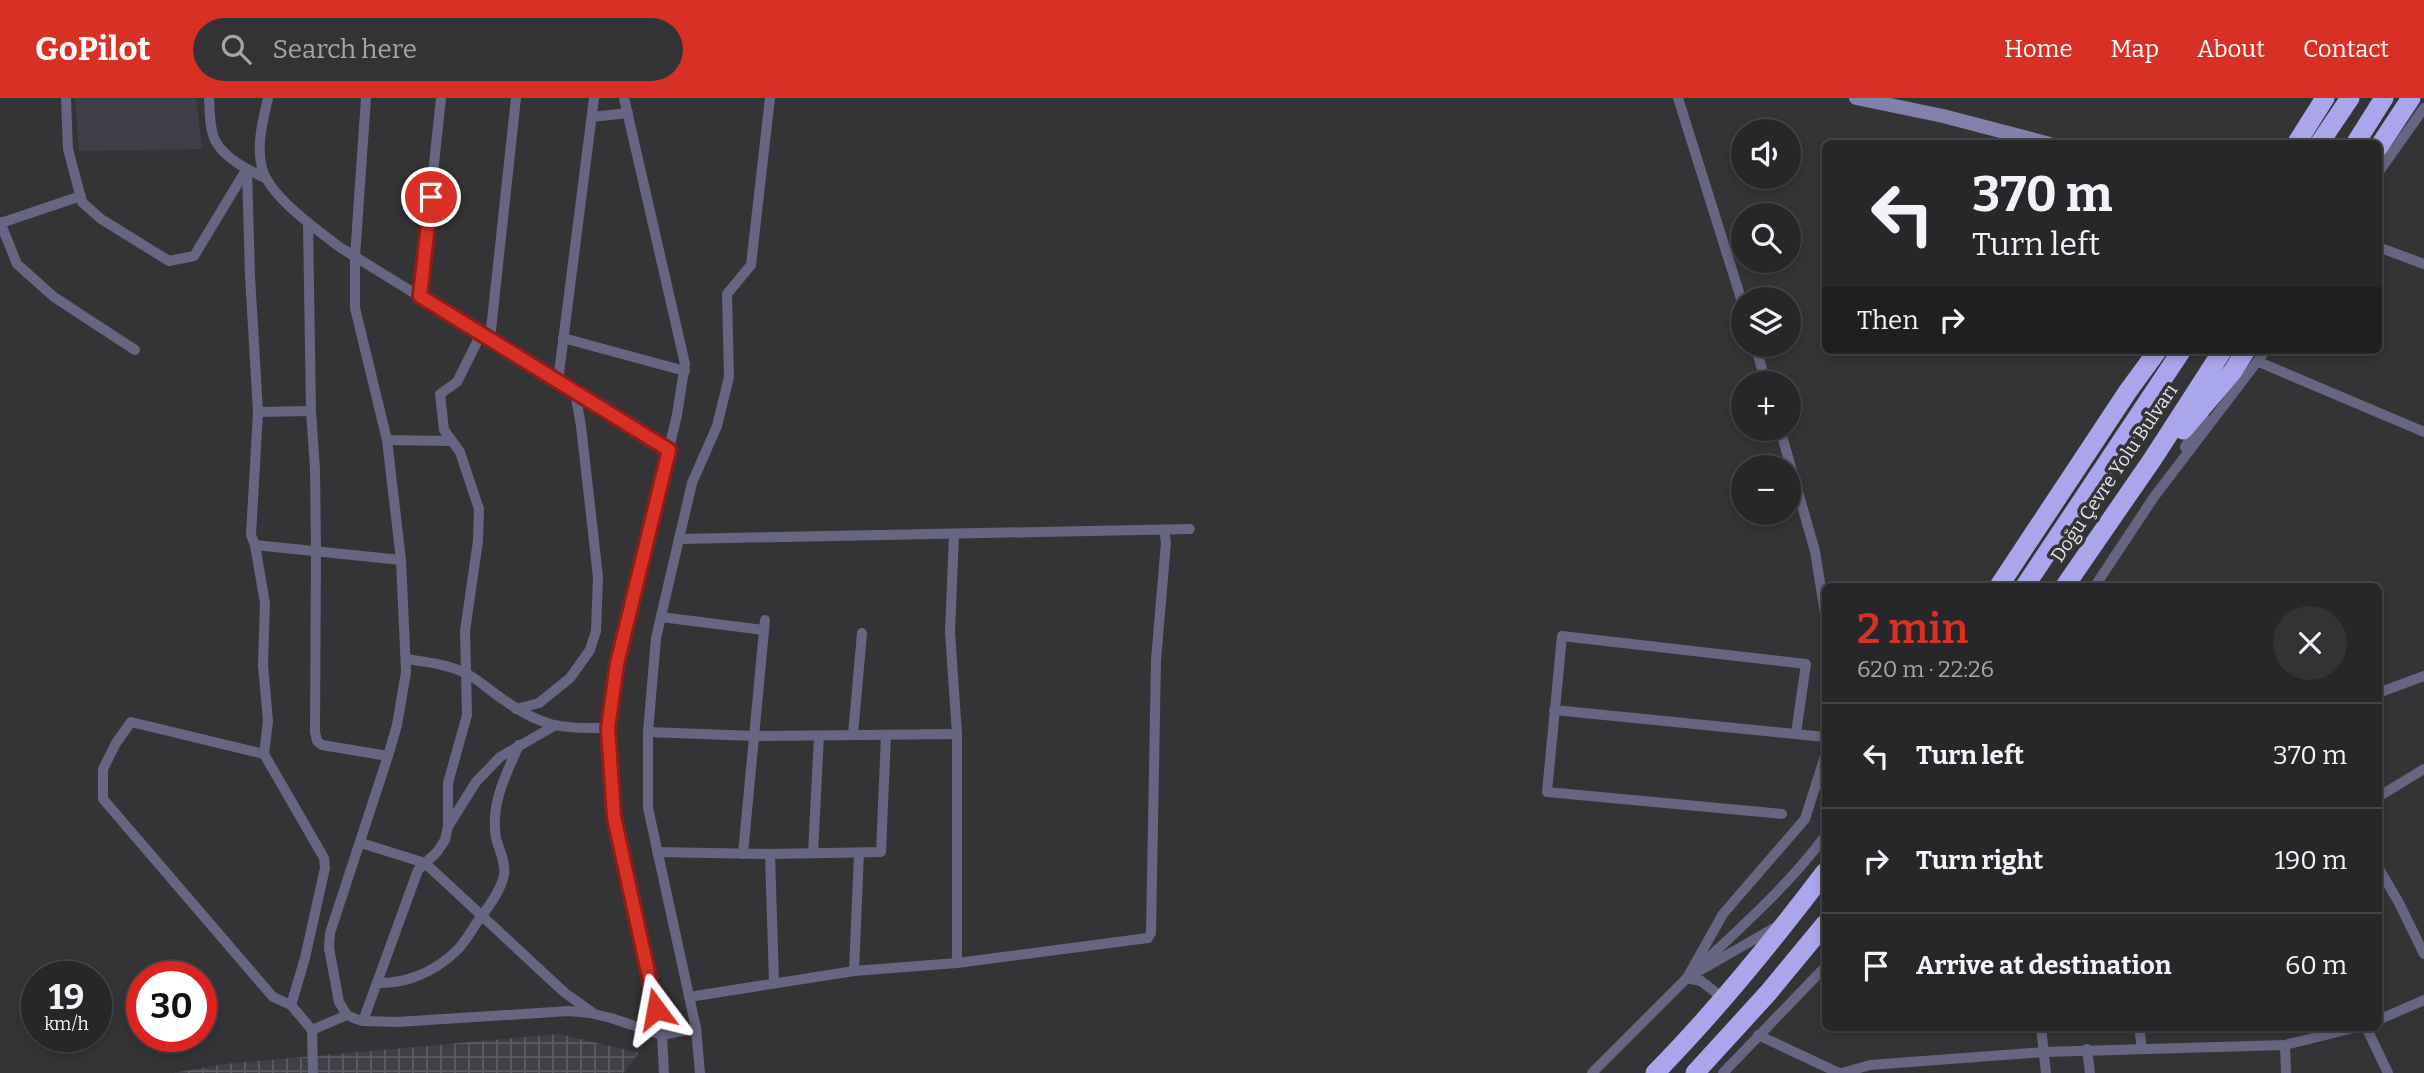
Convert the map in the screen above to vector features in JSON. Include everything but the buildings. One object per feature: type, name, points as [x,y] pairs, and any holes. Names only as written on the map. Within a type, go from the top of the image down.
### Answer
[{"type":"highway","points":[[2299,140],[2325,98]]},
{"type":"highway","points":[[2322,140],[2350,98]]},
{"type":"highway","points":[[2358,140],[2384,98]]},
{"type":"highway","points":[[2382,142],[2410,98]]},
{"type":"highway","points":[[2001,583],[2155,354]]},
{"type":"highway","name":"Doğu Çevre Yolu Bulvarı","points":[[2027,583],[2179,354]]},
{"type":"highway","name":"Doğu Çevre Yolu Bulvarı","points":[[2067,583],[2152,460],[2220,354]]},
{"type":"highway","points":[[2152,460],[2193,420],[2233,371],[2253,356]]},
{"type":"highway","points":[[1655,1073],[1723,998],[1789,920],[1822,876]]},
{"type":"highway","points":[[1695,1073],[1768,993],[1822,928]]},
{"type":"main road","points":[[1856,98],[1943,116],[2035,140]]},
{"type":"street","points":[[66,98],[68,149],[82,202],[101,219],[169,261],[194,256],[247,169]]},
{"type":"street","points":[[209,98],[216,141],[230,157],[265,178]]},
{"type":"street","points":[[268,98],[261,129],[261,165],[265,178],[308,223],[355,257],[669,450]]},
{"type":"street","points":[[366,98],[355,257],[355,308],[387,440],[401,560],[406,659],[397,725],[330,933],[329,948],[339,1002],[347,1015],[363,1021],[397,1022],[569,1011],[594,1013],[662,1035],[696,1028]]},
{"type":"street","points":[[420,296],[441,98]]},
{"type":"street","points":[[363,1021],[418,870],[445,840],[448,826],[448,783],[467,715],[465,631],[478,541],[479,509],[460,452],[444,430],[440,394],[457,382],[486,337],[516,98]]},
{"type":"street","points":[[558,381],[594,98]]},
{"type":"street","points":[[624,98],[685,364],[669,450],[617,664],[608,728],[614,817],[662,1035],[664,1073]]},
{"type":"street","points":[[700,1073],[696,1028],[648,808],[648,732],[656,638],[692,483],[717,426],[730,377],[727,294],[751,265],[770,98]]},
{"type":"street","points":[[1678,98],[1737,287]]},
{"type":"street","points":[[2382,167],[2424,108]]},
{"type":"street","points":[[592,117],[628,113]]},
{"type":"street","points":[[247,169],[258,412],[251,535],[265,603],[263,666],[268,721],[264,754],[324,858],[325,868],[305,958],[291,1005]]},
{"type":"street","points":[[81,196],[0,222],[17,264],[54,297],[135,350]]},
{"type":"street","points":[[308,223],[311,411],[315,469],[315,732],[317,741],[322,745],[388,756]]},
{"type":"street","points":[[2382,248],[2424,264]]},
{"type":"street","points":[[563,338],[685,372]]},
{"type":"street","points":[[2154,497],[2253,356],[2424,432]]},
{"type":"street","points":[[2097,583],[2233,371]]},
{"type":"street","points":[[516,709],[539,703],[569,678],[590,650],[596,631],[597,577],[582,426],[575,392]]},
{"type":"street","points":[[258,412],[311,411]]},
{"type":"street","points":[[387,440],[452,441]]},
{"type":"street","points":[[1783,441],[1815,551],[1822,595]]},
{"type":"street","points":[[679,539],[1190,529]]},
{"type":"street","points":[[689,997],[855,971],[957,963],[1148,938],[1151,933],[1156,660],[1166,542],[1164,530]]},
{"type":"street","points":[[954,534],[950,632],[957,734],[957,963]]},
{"type":"street","points":[[255,545],[401,560]]},
{"type":"street","points":[[661,617],[764,625],[743,854]]},
{"type":"street","points":[[853,735],[862,632]]},
{"type":"street","points":[[1783,814],[1547,792],[1562,636],[1807,664],[1796,733]]},
{"type":"street","points":[[406,659],[442,665],[466,673],[516,709],[554,726],[568,729],[608,728]]},
{"type":"street","points":[[2382,691],[2424,676]]},
{"type":"street","points":[[1554,710],[1822,737]]},
{"type":"street","points":[[264,754],[131,722],[116,743],[103,769],[103,799],[273,997],[291,1005],[312,1030],[313,1073]]},
{"type":"street","points":[[448,826],[476,782],[500,757],[554,726]]},
{"type":"street","points":[[648,732],[755,736],[957,734]]},
{"type":"street","points":[[657,852],[881,852],[886,735]]},
{"type":"street","points":[[813,853],[819,736]]},
{"type":"street","points":[[377,983],[390,984],[424,975],[457,951],[489,906],[504,876],[496,836],[495,812],[503,779],[519,745]]},
{"type":"street","points":[[1687,978],[1723,914],[1805,819],[1822,765]]},
{"type":"street","points":[[2382,794],[2424,769]]},
{"type":"street","points":[[1592,1073],[1762,908],[1810,857],[1822,840]]},
{"type":"street","points":[[361,843],[425,863],[565,993],[594,1013]]},
{"type":"street","points":[[855,971],[859,853]]},
{"type":"street","points":[[769,854],[774,982]]},
{"type":"street","points":[[2382,874],[2424,954]]},
{"type":"street","points":[[1687,978],[1789,920]]},
{"type":"street","points":[[1723,1073],[1822,974]]},
{"type":"street","points":[[1687,978],[1701,981],[1723,998]]},
{"type":"street","points":[[2382,1018],[2424,1000]]},
{"type":"street","points":[[312,1030],[347,1015]]},
{"type":"street","points":[[2042,1031],[2046,1073]]},
{"type":"street","points":[[2140,1031],[2142,1048]]},
{"type":"street","points":[[1758,1035],[1840,1073],[1870,1065],[2087,1049],[2286,1045],[2342,1031]]},
{"type":"street","points":[[2367,1031],[2388,1073]]},
{"type":"street","points":[[2286,1045],[2286,1073]]},
{"type":"street","points":[[2087,1049],[2090,1073]]},
{"type":"shaded area","points":[[75,98],[196,98],[202,149],[79,151]]},
{"type":"shaded area","points":[[559,1034],[639,1053],[623,1073],[174,1073],[225,1064]]},
{"type":"route","points":[[431,197],[420,296],[669,450],[617,664],[608,728],[614,817],[656,1009]]}]
